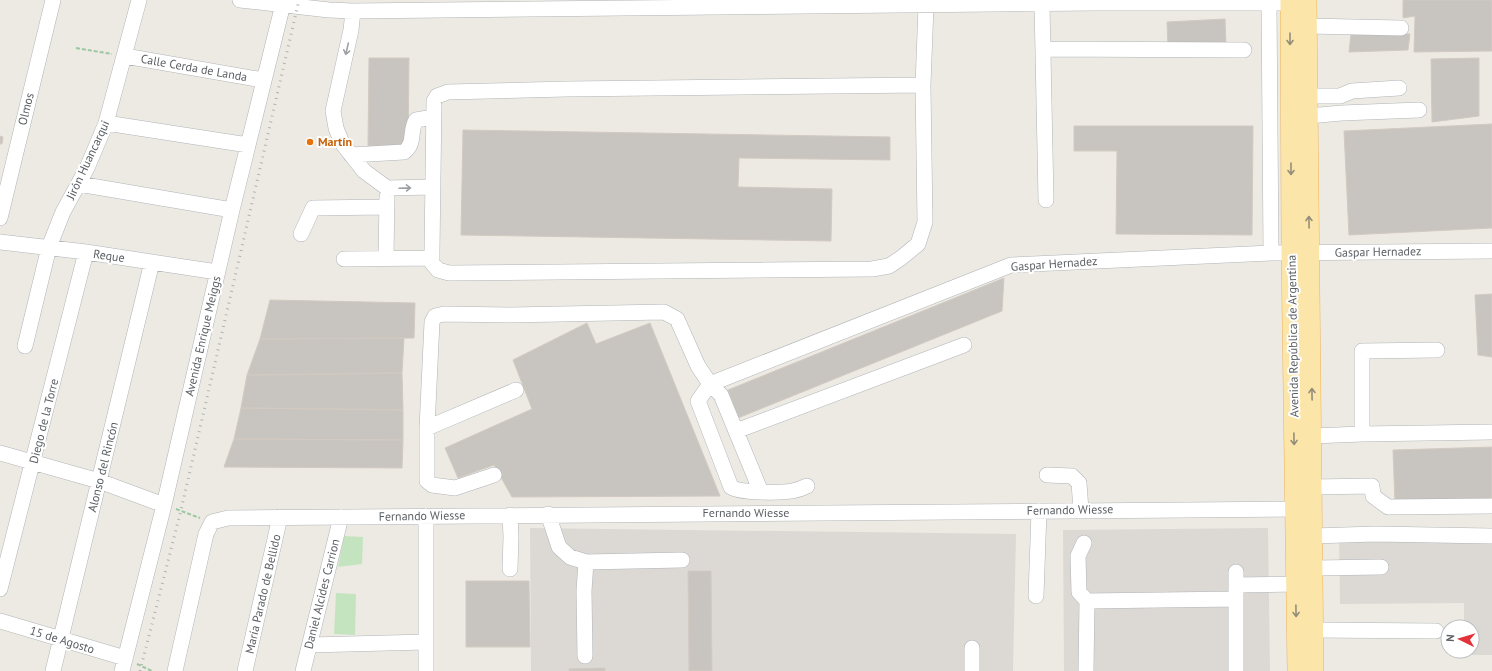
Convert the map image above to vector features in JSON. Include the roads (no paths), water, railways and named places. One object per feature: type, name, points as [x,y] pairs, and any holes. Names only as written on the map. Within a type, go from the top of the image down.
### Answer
[{"type":"main road","name":"Avenida República de Argentina","points":[[1299,2],[1308,26],[1313,487],[1304,509],[1313,536],[1314,671]]},
{"type":"main road","name":"Avenida República de Argentina","points":[[1297,671],[1296,584],[1304,509],[1291,253],[1299,2]]},
{"type":"street","name":"Olmos","points":[[0,218],[53,0]]},
{"type":"street","name":"Jirón Huancarqui","points":[[25,346],[49,248],[63,212],[79,184],[106,123],[139,0]]},
{"type":"street","points":[[240,0],[330,5],[353,11],[590,4],[926,6],[998,2],[1042,4],[1095,1],[1269,4],[1299,2]]},
{"type":"street","name":"Avenida Enrique Meiggs","points":[[123,665],[164,505],[217,272],[283,2]]},
{"type":"street","points":[[1042,4],[1046,200]]},
{"type":"street","points":[[1269,4],[1271,253]]},
{"type":"street","points":[[923,85],[567,89],[448,92],[437,96],[434,101],[432,263],[438,270],[449,273],[872,269],[889,266],[918,244],[925,222],[923,85],[926,6]]},
{"type":"street","points":[[353,11],[351,30],[333,111],[336,128],[342,143],[364,171],[387,188],[433,187]]},
{"type":"street","points":[[1308,26],[1402,28]]},
{"type":"street","points":[[1043,49],[1244,50]]},
{"type":"street","name":"Calle Cerda de Landa","points":[[125,56],[263,80]]},
{"type":"street","points":[[1308,96],[1340,96],[1352,91],[1399,88]]},
{"type":"street","points":[[1308,116],[1418,110]]},
{"type":"street","points":[[351,155],[404,152],[410,148],[412,142],[412,127],[416,120],[434,117]]},
{"type":"street","points":[[106,123],[248,145]]},
{"type":"street","points":[[79,184],[232,210]]},
{"type":"street","points":[[386,258],[387,188]]},
{"type":"street","points":[[300,234],[313,208],[387,207]]},
{"type":"street","name":"Reque","points":[[0,242],[86,252],[217,272]]},
{"type":"street","name":"Gaspar Hernadez","points":[[710,384],[1011,264],[1271,253],[1492,251]]},
{"type":"street","name":"Diego de la Torre","points":[[0,589],[86,252]]},
{"type":"street","points":[[344,259],[432,258]]},
{"type":"street","name":"Alonso del Rincón","points":[[53,671],[152,262]]},
{"type":"street","points":[[494,475],[455,488],[429,484],[427,481],[427,428],[432,322],[435,316],[664,312],[677,319],[698,366],[710,384],[721,395],[761,492]]},
{"type":"street","points":[[736,431],[964,345]]},
{"type":"street","points":[[1362,434],[1362,351],[1437,350]]},
{"type":"street","points":[[710,384],[698,401],[731,487],[761,492],[793,491],[807,486]]},
{"type":"street","points":[[427,428],[516,390]]},
{"type":"street","points":[[1312,436],[1492,432]]},
{"type":"street","points":[[0,453],[33,461],[99,481],[164,505]]},
{"type":"street","points":[[1047,475],[1072,476],[1079,483],[1081,510]]},
{"type":"street","points":[[1313,487],[1372,486],[1373,496],[1388,507],[1492,506]]},
{"type":"street","name":"Fernando Wiesse","points":[[175,671],[206,534],[212,522],[228,518],[548,514],[1304,509]]},
{"type":"street","points":[[1036,596],[1039,511]]},
{"type":"street","points":[[548,514],[559,547],[570,557],[586,562],[682,560]]},
{"type":"street","points":[[510,515],[510,569]]},
{"type":"street","points":[[426,516],[426,671]]},
{"type":"street","name":"María Parado de Bellido","points":[[245,671],[280,517]]},
{"type":"street","name":"Daniel Alcides Carrion","points":[[303,671],[341,517]]},
{"type":"street","points":[[1313,536],[1375,534],[1492,536]]},
{"type":"street","points":[[1084,543],[1078,556],[1079,592],[1087,601],[1086,671]]},
{"type":"street","points":[[585,656],[584,591],[586,562]]},
{"type":"street","points":[[1314,568],[1381,567]]},
{"type":"street","points":[[1087,601],[1236,585],[1296,584]]},
{"type":"street","points":[[1236,585],[1236,671]]},
{"type":"street","name":"15 de Agosto","points":[[0,621],[60,639],[123,665]]},
{"type":"street","points":[[1314,630],[1436,631]]},
{"type":"street","points":[[310,645],[426,642]]},
{"type":"street","points":[[972,648],[972,671]]},
{"type":"railway","points":[[140,671],[181,510],[299,0]]},
{"type":"place","name":"Martín","points":[[310,142]]}]
